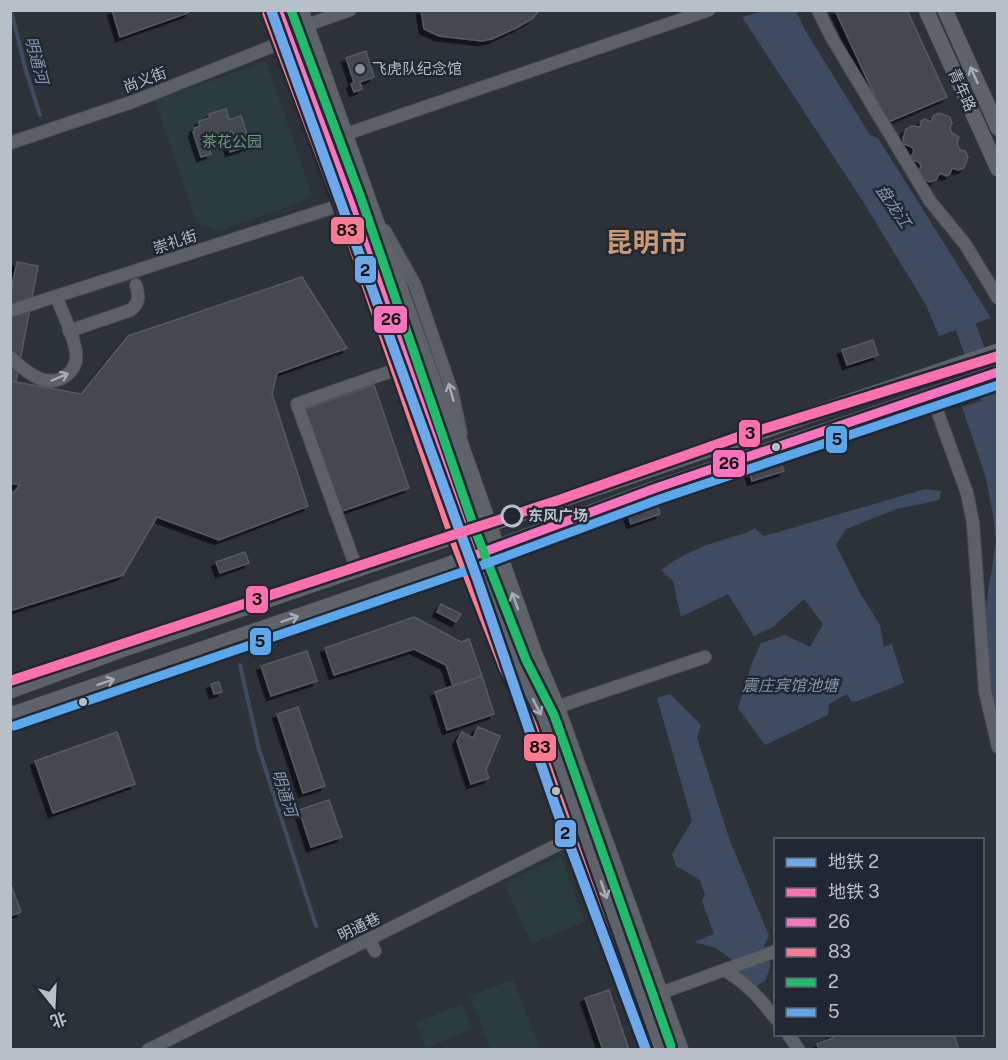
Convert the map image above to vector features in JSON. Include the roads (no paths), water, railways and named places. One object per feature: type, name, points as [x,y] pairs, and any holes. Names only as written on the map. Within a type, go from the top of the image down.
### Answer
[{"type":"main road","points":[[278,10],[350,202],[473,556],[515,665],[543,720],[660,1050]]},
{"type":"main road","points":[[301,10],[438,392],[457,433],[534,652],[557,707],[681,1050]]},
{"type":"main road","name":"青年路","points":[[926,10],[998,169]]},
{"type":"main road","name":"青年路","points":[[945,10],[998,128]]},
{"type":"main road","points":[[10,691],[121,650],[998,351]]},
{"type":"main road","points":[[10,715],[473,556],[656,488],[998,372]]},
{"type":"street","points":[[307,25],[350,10]]},
{"type":"street","points":[[818,10],[930,201],[966,244],[998,298]]},
{"type":"street","points":[[346,134],[705,11]]},
{"type":"street","name":"尚义街","points":[[10,143],[132,102],[288,40]]},
{"type":"street","name":"崇礼街","points":[[10,310],[350,202]]},
{"type":"street","points":[[69,330],[131,310],[139,299],[136,285]]},
{"type":"street","points":[[10,357],[34,376],[51,381],[57,381],[70,372],[76,362],[76,350],[56,296]]},
{"type":"street","points":[[357,570],[297,404],[406,366]]},
{"type":"street","points":[[931,394],[967,493],[973,523],[985,691],[998,747]]},
{"type":"street","points":[[557,707],[705,657]]},
{"type":"street","name":"明通巷","points":[[148,1050],[584,832]]},
{"type":"street","points":[[369,939],[375,951]]},
{"type":"street","points":[[661,993],[773,952]]},
{"type":"street","points":[[729,969],[759,997],[774,1016]]},
{"type":"street","points":[[789,1036],[799,1050]]},
{"type":"water","points":[[763,11],[796,11],[805,30],[870,135],[878,138],[991,318],[939,336],[926,305],[864,203],[742,17]]},
{"type":"water","points":[[997,396],[997,731],[988,689],[986,606],[996,542],[994,521],[986,478],[962,407]]},
{"type":"water","name":"震庄宾馆池塘","points":[[925,489],[941,491],[939,500],[897,509],[846,529],[836,545],[860,593],[880,625],[884,647],[892,644],[904,683],[855,702],[851,701],[847,694],[829,704],[828,715],[765,745],[738,708],[752,663],[761,643],[785,635],[810,647],[823,624],[804,599],[773,627],[754,636],[728,594],[681,617],[673,581],[661,570],[711,543],[755,528],[763,536]]},
{"type":"water","points":[[670,694],[701,725],[697,738],[729,838],[769,936],[764,946],[771,965],[765,981],[755,987],[740,973],[731,959],[716,948],[694,942],[714,934],[702,901],[705,894],[699,879],[676,866],[672,854],[692,821],[657,698]]},
{"type":"waterway","name":"明通河","points":[[11,10],[40,115]]},
{"type":"waterway","name":"盘龙江","points":[[953,301],[965,325],[998,415]]},
{"type":"waterway","name":"明通河","points":[[240,665],[259,749],[316,926]]},
{"type":"metro line","name":"2","points":[[271,10],[478,581],[556,808],[646,1050]]},
{"type":"metro line","name":"3","points":[[10,681],[559,500],[738,437],[998,356]]},
{"type":"place","name":"飞虎队纪念馆","points":[[360,69]]},
{"type":"place","name":"东风广场","points":[[512,516]]},
{"type":"district","name":"昆明市","points":[[646,243]]},
{"type":"park label","name":"茶花公园","points":[[232,142]]}]
